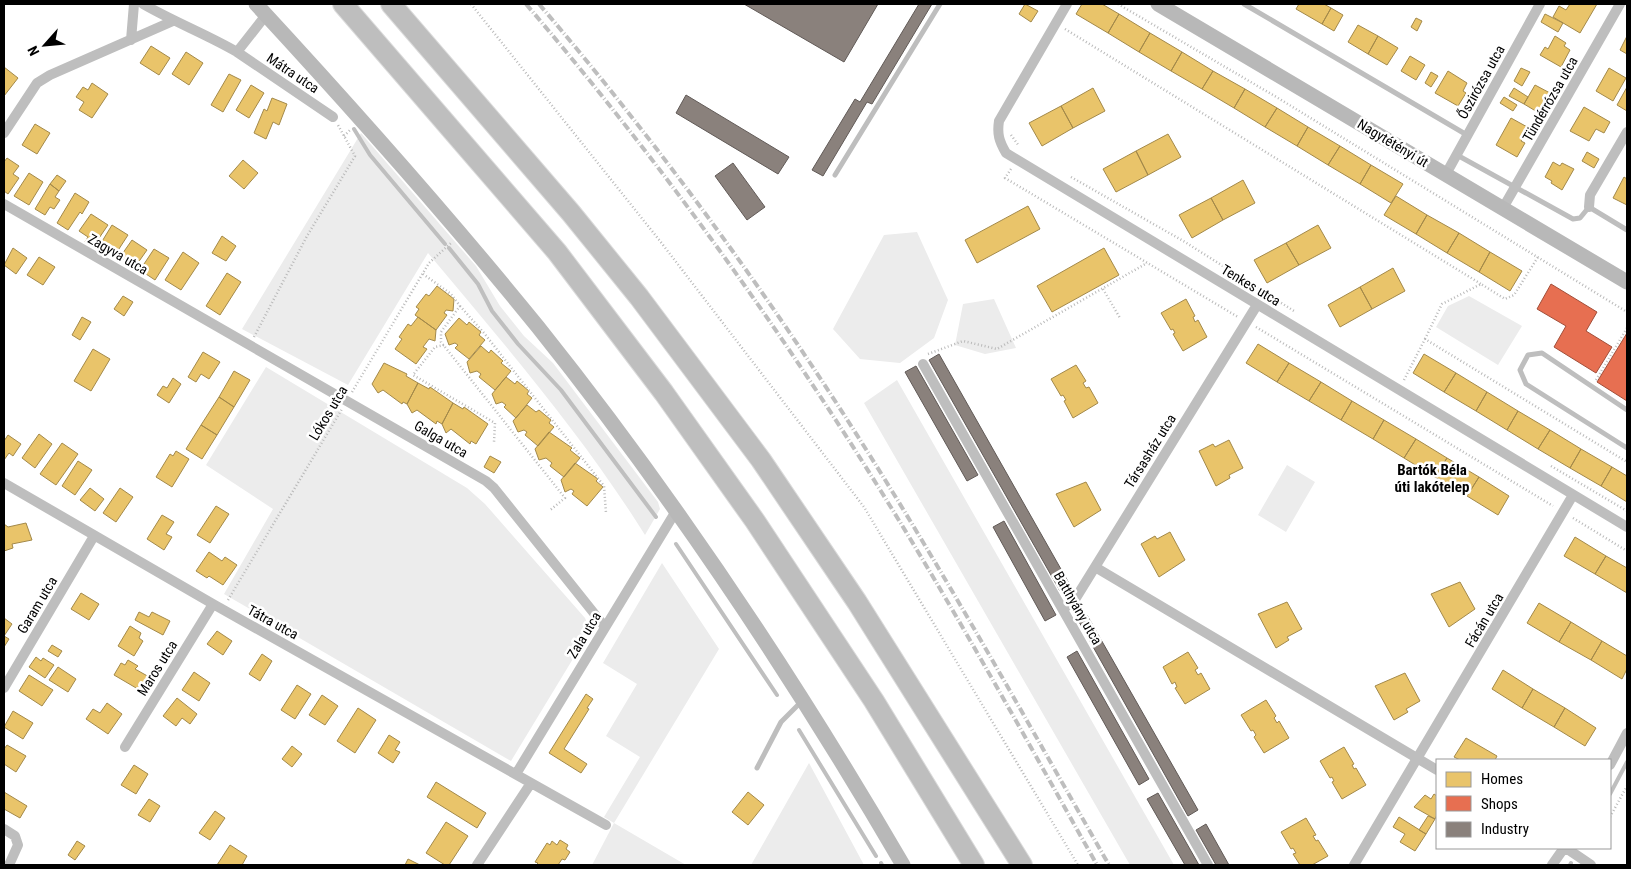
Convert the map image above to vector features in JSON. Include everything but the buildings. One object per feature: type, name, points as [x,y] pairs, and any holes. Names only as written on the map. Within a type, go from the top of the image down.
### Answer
[{"type":"highway","points":[[343,4],[557,252],[664,393],[754,521],[874,701],[974,865]]},
{"type":"highway","points":[[391,4],[583,229],[638,297],[761,460],[868,619],[1022,865]]},
{"type":"street","points":[[131,40],[134,4]]},
{"type":"street","name":"Mátra utca","points":[[143,4],[173,21],[199,30],[237,52],[333,117]]},
{"type":"street","name":"Tenkes utca","points":[[1067,4],[1000,121],[997,132],[1000,143],[1006,153],[1627,527]]},
{"type":"street","name":"Nagytétényi út","points":[[1158,4],[1627,282]]},
{"type":"street","name":"Őszirózsa utca","points":[[1446,174],[1540,4]]},
{"type":"street","name":"Tündérrózsa utca","points":[[1503,208],[1620,4]]},
{"type":"street","points":[[237,52],[261,9],[461,234],[544,336],[676,511],[802,700],[903,865]]},
{"type":"street","points":[[4,133],[37,83],[173,21]]},
{"type":"street","points":[[1589,207],[1590,196],[1627,132]]},
{"type":"street","name":"Zagyva utca","points":[[4,204],[219,327]]},
{"type":"street","name":"Társasház utca","points":[[1062,609],[1074,601],[1257,305]]},
{"type":"street","name":"Galga utca","points":[[219,327],[347,400],[494,488],[605,627]]},
{"type":"street","name":"Batthyány utca","points":[[922,364],[1208,865]]},
{"type":"street","name":"Tátra utca","points":[[4,483],[217,607],[531,783]]},
{"type":"street","name":"Fácán utca","points":[[1418,759],[1573,495]]},
{"type":"street","name":"Zala utca","points":[[516,774],[676,511]]},
{"type":"street","name":"Garam utca","points":[[4,688],[94,536]]},
{"type":"street","points":[[1095,567],[1436,769]]},
{"type":"street","name":"Maros utca","points":[[125,747],[217,607]]},
{"type":"street","points":[[1611,763],[1627,733]]},
{"type":"street","points":[[1354,865],[1418,759]]},
{"type":"street","points":[[477,865],[531,783],[606,825]]},
{"type":"street","points":[[4,830],[15,836],[18,845],[9,865]]},
{"type":"street","points":[[1552,865],[1564,849]]},
{"type":"street","points":[[1567,849],[1591,865]]},
{"type":"lane","points":[[835,175],[940,4]]},
{"type":"lane","points":[[1244,4],[1467,135]]},
{"type":"lane","points":[[1456,155],[1573,219],[1580,218],[1589,207],[1627,230]]},
{"type":"lane","points":[[1627,410],[1542,353],[1528,355],[1520,370],[1526,384],[1627,448]]},
{"type":"lane","points":[[757,768],[781,722],[802,700]]},
{"type":"path","points":[[471,4],[660,241],[864,507],[1078,865]]},
{"type":"path","points":[[1118,4],[1278,98],[1627,312]]},
{"type":"path","points":[[1060,37],[1065,29],[1505,299],[1514,295],[1538,257]]},
{"type":"path","points":[[250,345],[307,236],[354,156],[333,117]]},
{"type":"path","points":[[1010,134],[1018,146],[1025,150]]},
{"type":"path","points":[[1016,159],[1005,178],[1627,551]]},
{"type":"path","points":[[1064,173],[1185,242],[1294,311]]},
{"type":"path","name":"Lókos utca","points":[[217,607],[434,257],[461,234]]},
{"type":"path","points":[[922,364],[920,359],[963,341],[997,349],[1147,263]]},
{"type":"path","points":[[423,274],[451,294],[484,333],[604,486],[606,513]]},
{"type":"path","points":[[1395,376],[1404,381],[1442,304],[1481,284]]},
{"type":"path","points":[[1103,289],[1120,318]]},
{"type":"path","points":[[460,306],[441,332],[441,342],[565,498],[549,511]]},
{"type":"path","points":[[1592,387],[1627,328]]},
{"type":"path","points":[[1425,339],[1627,462]]},
{"type":"path","points":[[444,346],[435,347],[413,376],[495,423],[494,442]]},
{"type":"path","points":[[1547,464],[1627,511]]},
{"type":"path","points":[[1611,815],[1627,786]]},
{"type":"shaded area","points":[[361,133],[476,266],[500,306],[524,336],[553,363],[658,502],[660,509],[645,535],[569,425],[428,253],[348,385],[242,329]]},
{"type":"shaded area","points":[[917,232],[948,300],[934,338],[900,363],[860,359],[833,329],[884,235]]},
{"type":"shaded area","points":[[1469,296],[1522,326],[1498,365],[1436,327],[1448,306]]},
{"type":"shaded area","points":[[994,299],[1016,348],[985,354],[955,345],[963,304]]},
{"type":"shaded area","points":[[266,367],[467,488],[485,504],[585,618],[589,628],[588,634],[511,761],[224,594],[273,509],[206,465]]},
{"type":"shaded area","points":[[897,380],[1174,865],[1130,865],[864,403]]},
{"type":"shaded area","points":[[1287,465],[1315,482],[1286,532],[1258,515]]},
{"type":"shaded area","points":[[662,563],[719,649],[614,823],[604,817],[640,757],[606,736],[637,684],[603,663]]},
{"type":"shaded area","points":[[809,763],[864,865],[751,865]]},
{"type":"shaded area","points":[[614,823],[686,865],[592,865]]},
{"type":"waterway","points":[[354,129],[370,155],[445,244]]},
{"type":"waterway","points":[[449,248],[478,284],[492,311],[518,344],[561,390],[656,517]]},
{"type":"waterway","points":[[676,544],[777,695]]},
{"type":"waterway","points":[[799,730],[876,856]]},
{"type":"waterway","points":[[1611,792],[1627,762]]},
{"type":"railway","points":[[526,4],[625,125],[719,249],[808,378],[919,553],[1097,865]]},
{"type":"railway","points":[[539,4],[621,104],[701,207],[813,367],[949,586],[1109,865]]},
{"type":"district","name":"Bartók Béla úti lakótelep","points":[[1432,478]]}]
